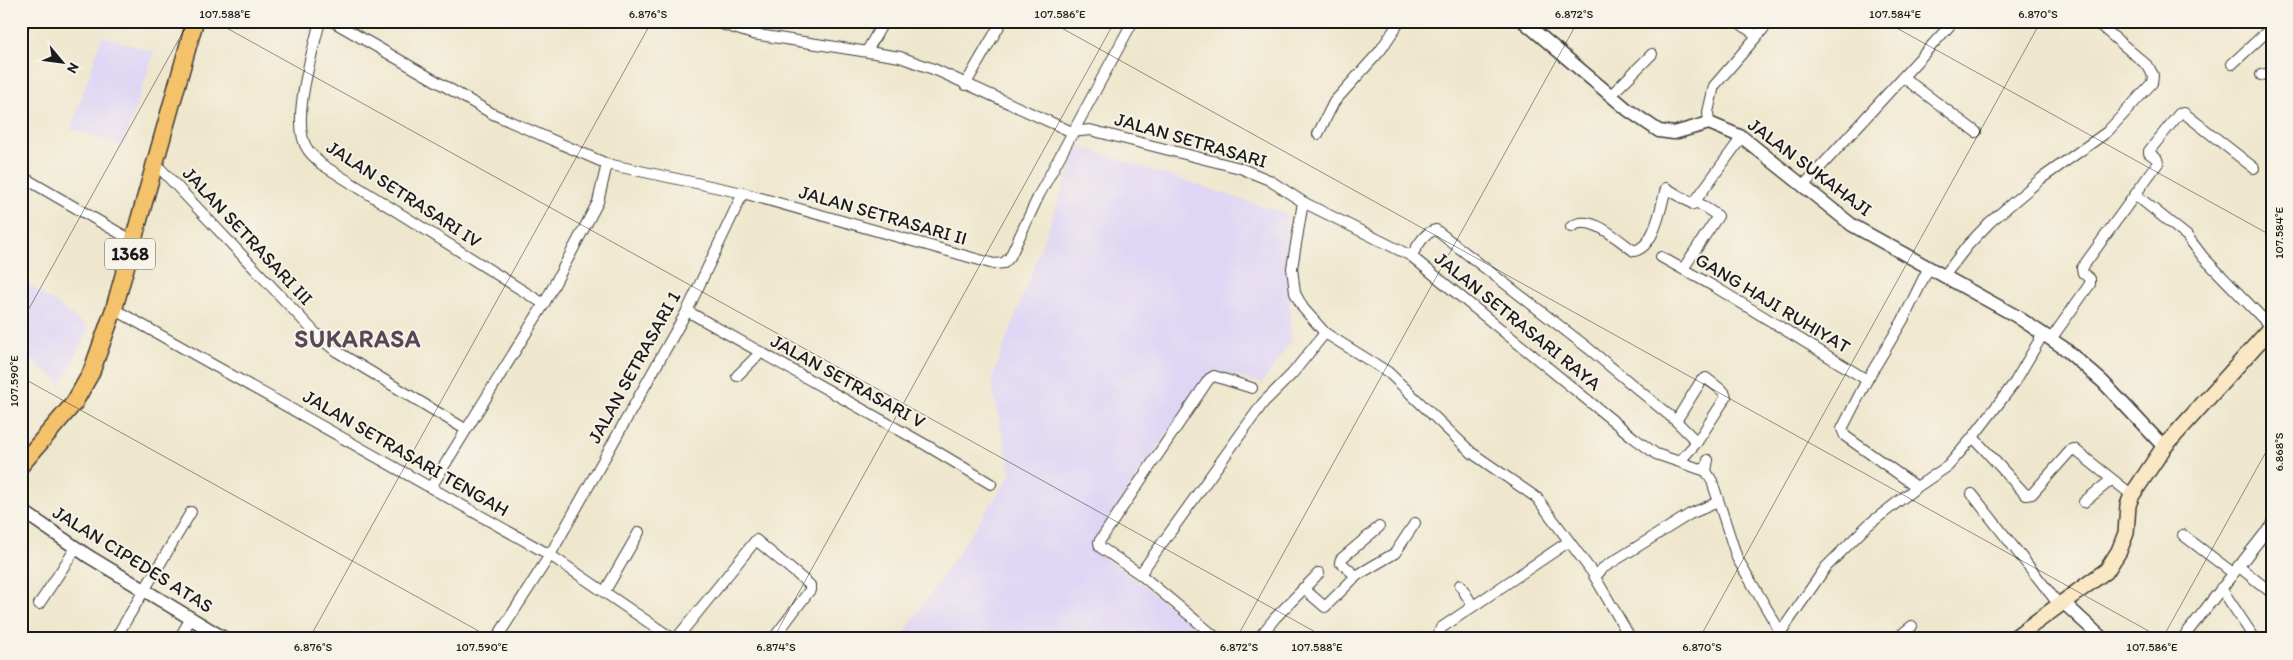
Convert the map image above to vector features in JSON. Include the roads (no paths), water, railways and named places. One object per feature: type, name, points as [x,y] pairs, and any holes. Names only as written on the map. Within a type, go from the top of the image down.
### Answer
[{"type":"main road","name":"1368","points":[[21,465],[74,403],[92,373],[114,309],[195,21]]},
{"type":"main road","points":[[2012,639],[2107,570],[2114,560],[2127,530],[2128,505],[2132,494],[2164,447],[2272,328]]},
{"type":"street","name":"JALAN SETRASARI IV","points":[[320,21],[304,87],[300,125],[307,149],[321,164],[544,304]]},
{"type":"street","name":"JALAN SETRASARI II","points":[[332,21],[494,114],[607,164],[743,193],[999,264],[1010,257],[1039,195],[1133,21]]},
{"type":"street","name":"JALAN SETRASARI","points":[[712,21],[753,34],[900,57],[936,70],[1072,132],[1090,130],[1240,168],[1269,180],[1303,202]]},
{"type":"street","points":[[753,34],[761,21]]},
{"type":"street","points":[[867,51],[884,21]]},
{"type":"street","points":[[966,85],[1002,21]]},
{"type":"street","points":[[1318,134],[1334,102],[1380,51],[1400,21]]},
{"type":"street","points":[[1523,21],[1628,110],[1659,131],[1674,133],[1709,123],[1708,112],[1714,86],[1770,21]]},
{"type":"street","points":[[1737,21],[1757,36]]},
{"type":"street","points":[[1804,185],[1904,78],[1954,21]]},
{"type":"street","points":[[1944,276],[1968,245],[1990,222],[2042,178],[2107,132],[2143,93],[2153,78],[2148,66],[2095,21]]},
{"type":"street","points":[[2232,64],[2272,27]]},
{"type":"street","points":[[1611,95],[1652,54]]},
{"type":"street","points":[[1904,78],[1976,132]]},
{"type":"street","points":[[1779,636],[1826,567],[1868,525],[1948,466],[1973,437],[2047,337],[2090,284],[2090,279],[2082,273],[2082,268],[2158,163],[2157,159],[2149,151],[2179,114],[2184,114],[2254,168]]},
{"type":"street","name":"JALAN SUKAHAJI","points":[[1709,123],[1742,137],[1852,225],[2016,316],[2047,337],[2103,382],[2164,447]]},
{"type":"street","points":[[1694,203],[1742,137]]},
{"type":"street","name":"JALAN SETRASARI III","points":[[156,164],[326,342],[356,364],[466,429]]},
{"type":"street","points":[[431,487],[544,304],[598,202],[607,164]]},
{"type":"street","points":[[21,176],[133,241]]},
{"type":"street","points":[[1571,227],[1579,222],[1589,222],[1635,252],[1648,243],[1666,188],[1718,216],[1683,269]]},
{"type":"street","name":"JALAN SETRASARI 1","points":[[496,639],[550,555],[687,311],[743,193]]},
{"type":"street","points":[[2137,196],[2186,236],[2203,257],[2272,328]]},
{"type":"street","points":[[1303,202],[1292,268],[1294,293],[1303,308],[1325,333],[1388,372],[1472,453],[1537,498],[1595,576],[1631,639]]},
{"type":"street","name":"JALAN SETRASARI RAYA","points":[[1303,202],[1411,256],[1656,454],[1707,466],[1737,558],[1779,636]]},
{"type":"street","points":[[1411,256],[1424,236],[1431,230],[1436,230],[1588,348],[1676,421],[1697,442]]},
{"type":"street","name":"GANG HAJI RUHIYAT","points":[[1661,257],[1867,380]]},
{"type":"street","points":[[1917,487],[1843,433],[1842,425],[1903,320],[1929,267]]},
{"type":"street","name":"JALAN SETRASARI TENGAH","points":[[114,309],[550,555],[674,639]]},
{"type":"street","name":"JALAN SETRASARI V","points":[[687,311],[926,445],[991,484]]},
{"type":"street","points":[[1140,574],[1264,404],[1292,374],[1325,333]]},
{"type":"street","points":[[737,376],[761,352]]},
{"type":"street","points":[[1218,639],[1140,574],[1100,547],[1099,541],[1209,379],[1214,376],[1252,388]]},
{"type":"street","points":[[1676,421],[1703,378],[1706,378],[1724,392],[1726,398],[1697,442],[1680,461]]},
{"type":"street","points":[[1973,437],[2026,495],[2032,494],[2072,450],[2077,451],[2111,480],[2132,494]]},
{"type":"street","points":[[2084,502],[2111,480]]},
{"type":"street","points":[[1972,494],[2062,604],[2103,639]]},
{"type":"street","points":[[1595,576],[1603,568],[1690,514],[1718,502]]},
{"type":"street","name":"JALAN CIPEDES ATAS","points":[[21,510],[76,548],[225,639]]},
{"type":"street","points":[[115,639],[191,512]]},
{"type":"street","points":[[1302,588],[1325,607],[1356,576],[1395,552],[1415,523]]},
{"type":"street","points":[[2182,639],[2272,524]]},
{"type":"street","points":[[1356,576],[1340,562],[1341,559],[1379,527]]},
{"type":"street","points":[[605,591],[639,532]]},
{"type":"street","points":[[2183,535],[2272,593]]},
{"type":"street","points":[[674,639],[756,540],[810,585],[810,590],[773,639]]},
{"type":"street","points":[[1438,639],[1441,628],[1568,542]]},
{"type":"street","points":[[39,604],[76,548]]},
{"type":"street","points":[[1258,639],[1302,588],[1319,573]]},
{"type":"street","points":[[1460,586],[1473,606]]},
{"type":"street","points":[[2221,588],[2254,639]]},
{"type":"street","points":[[179,639],[191,618]]},
{"type":"street","points":[[1896,639],[1912,626]]},
{"type":"district","name":"SUKARASA","points":[[358,338]]}]
